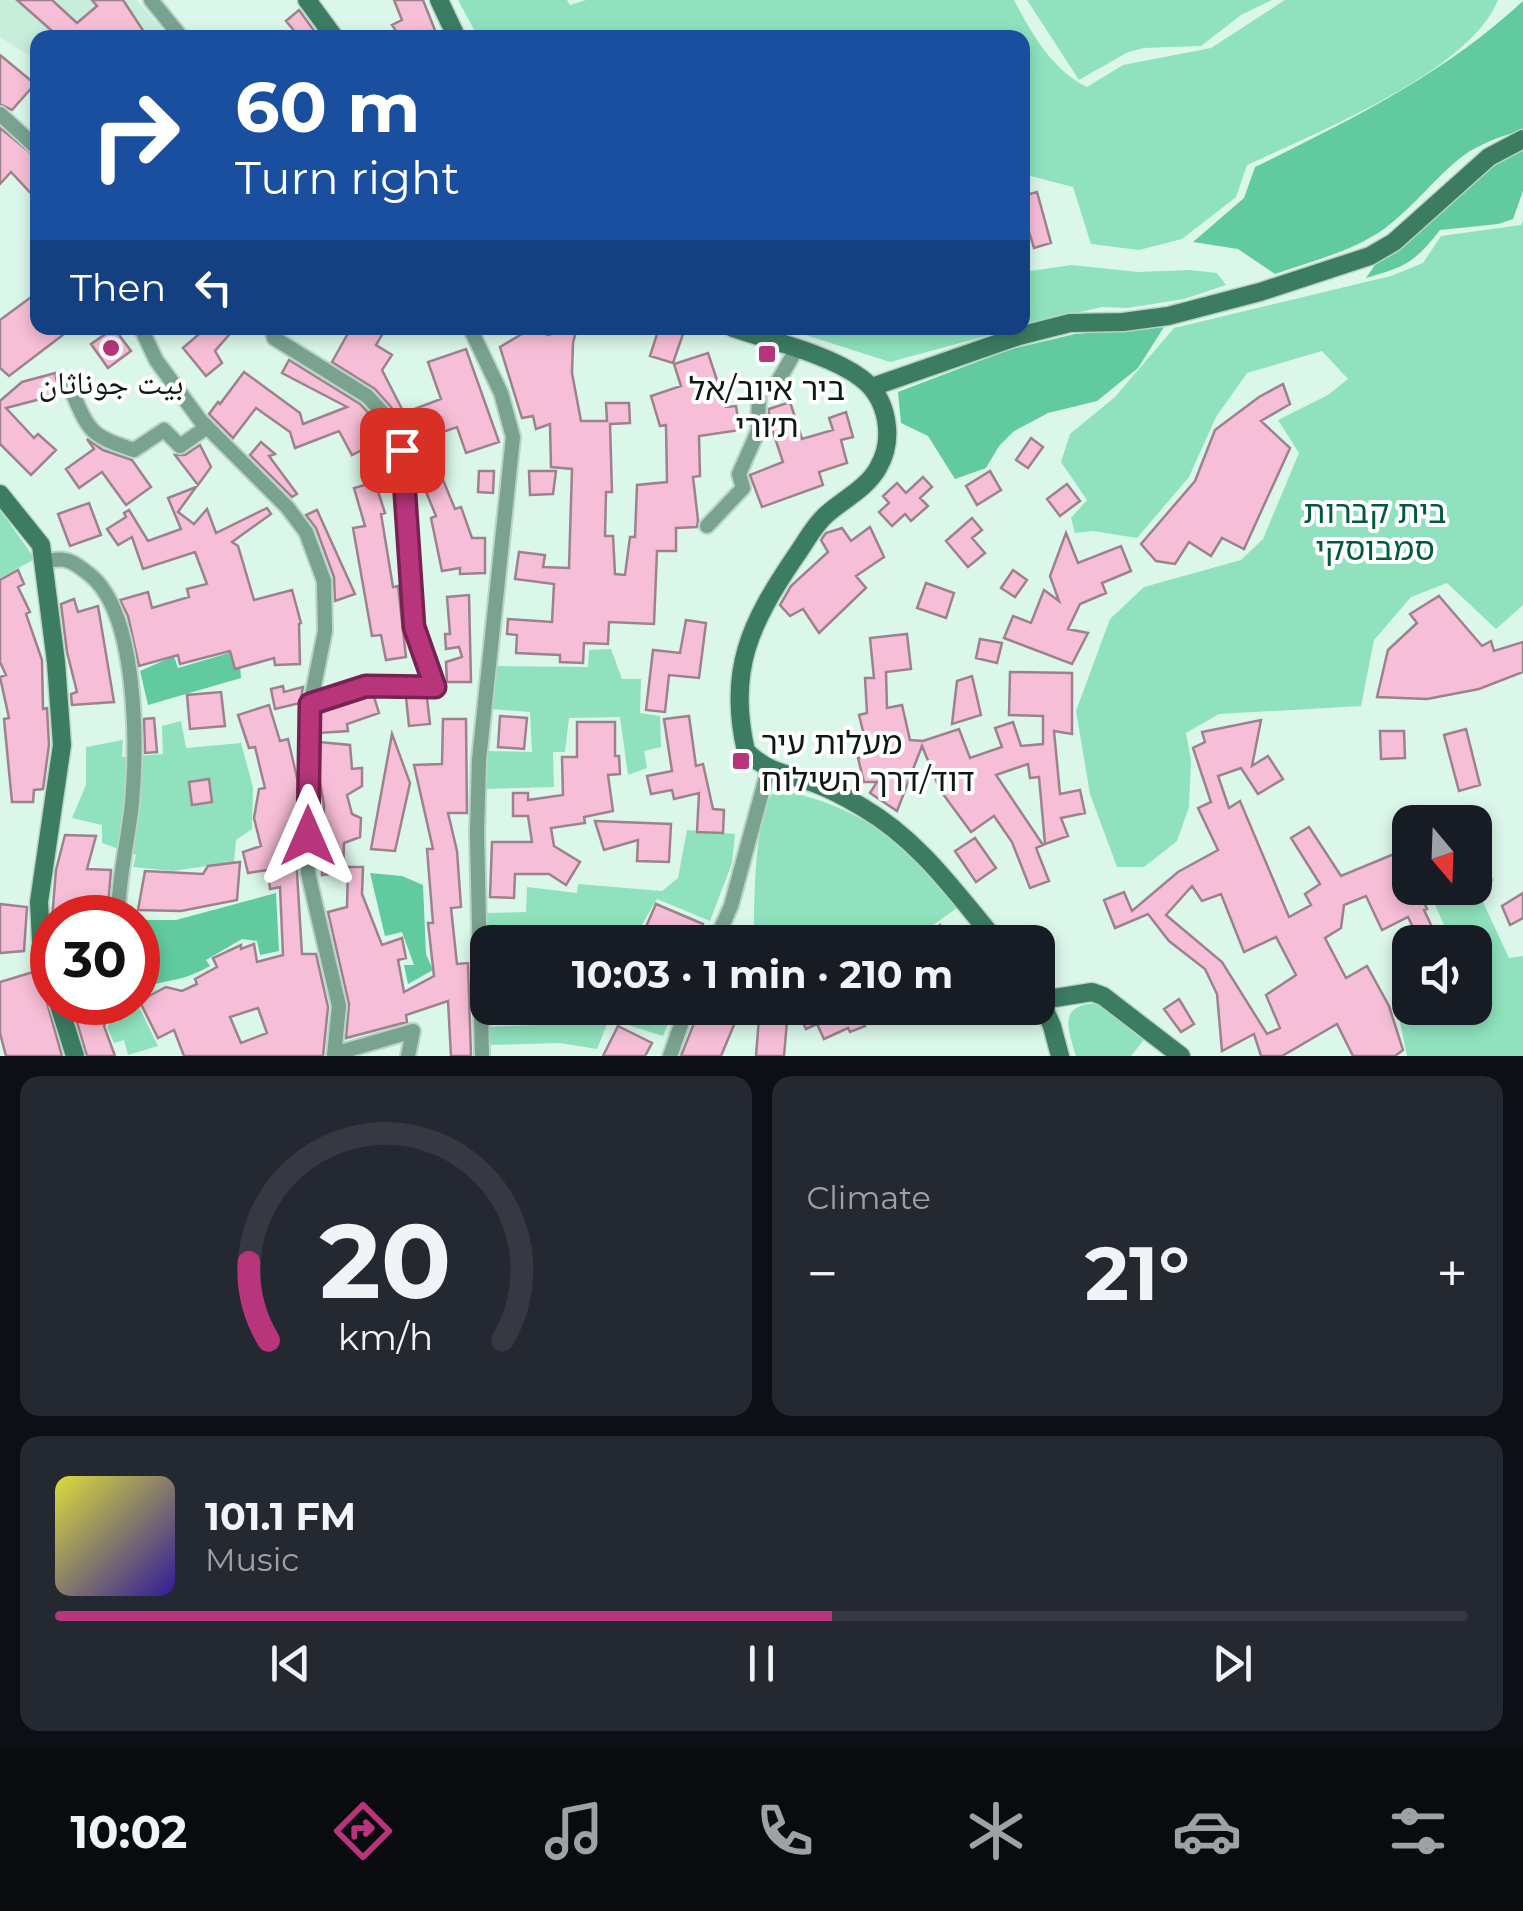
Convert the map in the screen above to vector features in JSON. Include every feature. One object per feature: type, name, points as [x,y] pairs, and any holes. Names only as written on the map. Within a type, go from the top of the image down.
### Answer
[{"type":"street","points":[[151,0],[175,30]]},
{"type":"street","points":[[307,0],[329,30]]},
{"type":"street","points":[[440,0],[453,30]]},
{"type":"street","points":[[0,114],[30,142]]},
{"type":"street","points":[[1030,333],[1070,324],[1168,316],[1260,292],[1370,256],[1394,242],[1489,156],[1523,139]]},
{"type":"street","points":[[144,335],[156,360],[207,427],[287,506],[306,532],[312,548],[324,581],[325,631],[310,704],[308,872],[340,1006],[334,1055],[413,1031],[408,1056]]},
{"type":"street","points":[[273,335],[367,396],[382,412],[402,450],[414,627],[435,687],[366,686],[310,704]]},
{"type":"street","points":[[473,335],[501,392],[513,436],[480,760],[482,1056]]},
{"type":"street","points":[[753,335],[842,367],[872,387],[886,418],[887,439],[882,461],[866,483],[811,532],[762,608],[747,648],[739,696],[746,751],[768,770],[818,784],[902,834],[924,853],[983,925]]},
{"type":"street","points":[[872,387],[1023,335]]},
{"type":"street","points":[[707,526],[743,488],[739,474],[758,431],[760,391],[777,383],[796,350]]},
{"type":"street","points":[[70,386],[85,422],[98,438],[134,450],[164,430],[180,446],[207,427]]},
{"type":"street","points":[[0,494],[41,546],[56,662],[62,745],[40,895]]},
{"type":"street","points":[[43,562],[72,560],[98,581],[124,635],[131,690],[132,802],[119,895]]},
{"type":"street","points":[[723,925],[768,770]]},
{"type":"street","points":[[1055,996],[1092,992],[1103,996],[1181,1056]]},
{"type":"street","points":[[65,1025],[75,1056]]},
{"type":"street","points":[[670,1056],[681,1025]]},
{"type":"street","points":[[1049,1025],[1060,1056]]},
{"type":"shaded area","points":[[0,0],[136,0],[163,30],[30,30],[30,56],[0,37]]},
{"type":"green space","points":[[458,0],[567,0],[570,5],[586,0],[1014,0],[1053,61],[1087,87],[1123,65],[1211,48],[1285,0],[1498,0],[1482,26],[1456,52],[1424,75],[1349,118],[1247,165],[1236,197],[1182,239],[1139,250],[1091,244],[1073,187],[1030,176],[1030,30],[474,30]]},
{"type":"green space","points":[[1027,0],[1272,0],[1241,15],[1201,46],[1128,52],[1079,80]]},
{"type":"green space","points":[[1523,1],[1523,130],[1468,152],[1384,229],[1318,260],[1275,274],[1238,249],[1193,242],[1244,198],[1255,167],[1429,73]]},
{"type":"green space","points":[[1523,150],[1523,191],[1513,219],[1440,230],[1408,262],[1366,278],[1375,265],[1492,167]]},
{"type":"green space","name":"בית קברות סמבוסקי","points":[[1523,221],[1523,605],[1496,629],[1447,583],[1411,597],[1374,640],[1361,706],[1219,714],[1186,733],[1191,760],[1189,807],[1177,841],[1144,867],[1117,867],[1090,794],[1076,711],[1110,619],[1144,587],[1241,560],[1263,539],[1299,453],[1278,420],[1328,395],[1348,379],[1322,351],[1247,373],[1216,417],[1189,477],[1137,538],[1093,531],[1075,533],[1071,518],[1087,500],[1061,462],[1070,434],[1115,397],[1174,328],[1391,276],[1423,263],[1441,236],[1521,225]]},
{"type":"green space","points":[[1072,265],[1138,272],[1190,270],[1217,273],[1226,285],[1184,299],[1127,308],[1102,307],[1030,323],[1030,271]]},
{"type":"green space","points":[[1164,327],[1138,368],[1097,401],[1048,413],[1014,431],[986,468],[955,479],[928,436],[901,423],[898,392],[1008,350],[1075,334]]},
{"type":"green space","points":[[806,335],[989,335],[890,362]]},
{"type":"green space","points":[[0,510],[35,559],[0,578]]},
{"type":"green space","points":[[611,649],[622,679],[641,679],[640,713],[660,716],[661,747],[644,751],[647,768],[628,775],[620,717],[569,718],[565,752],[553,752],[554,787],[486,789],[487,751],[532,752],[530,712],[491,709],[496,666],[588,667],[589,650]]},
{"type":"green space","points":[[239,650],[241,678],[148,705],[140,671],[174,656],[178,668]]},
{"type":"green space","points":[[181,721],[186,748],[241,743],[253,787],[252,829],[236,840],[234,862],[173,871],[133,867],[136,855],[102,843],[102,825],[72,818],[86,785],[86,747],[123,740],[122,757],[163,754],[162,726]]},
{"type":"green space","points":[[776,790],[795,793],[833,805],[869,823],[916,859],[957,908],[933,925],[754,925],[759,838],[768,800]]},
{"type":"green space","points":[[687,830],[735,834],[732,863],[710,921],[657,899],[642,925],[485,925],[484,913],[526,912],[527,887],[577,893],[578,884],[662,891],[678,878]]},
{"type":"green space","points":[[370,873],[402,876],[423,885],[426,954],[433,970],[408,984],[404,965],[414,965],[402,932],[385,936]]},
{"type":"green space","points":[[276,893],[279,951],[260,955],[257,941],[242,939],[206,960],[210,966],[201,971],[160,983],[160,920],[176,920]]},
{"type":"green space","points":[[1435,905],[1484,905],[1509,958],[1523,956],[1523,1056],[1407,1056],[1401,1025],[1492,1025],[1492,925],[1444,925]]},
{"type":"green space","points":[[1100,1003],[1146,1037],[1131,1056],[1076,1056],[1069,1026],[1072,1012],[1077,1007]]},
{"type":"green space","points":[[148,1025],[158,1046],[128,1055],[124,1040],[114,1043],[107,1027]]},
{"type":"green space","points":[[607,1025],[597,1049],[560,1043],[488,1045],[486,1027]]},
{"type":"green space","points":[[628,1025],[667,1025],[663,1036]]},
{"type":"building","points":[[17,0],[52,0],[77,23],[97,6],[92,0],[123,0],[143,30],[51,30]]},
{"type":"building","points":[[394,0],[423,0],[435,30],[395,30],[392,25],[402,20]]},
{"type":"building","points":[[299,10],[314,30],[293,30],[286,21]]},
{"type":"building","points":[[0,55],[30,80],[30,90],[12,110],[0,104]]},
{"type":"building","points":[[0,128],[30,152],[30,192],[11,172],[0,184]]},
{"type":"building","points":[[1037,192],[1051,243],[1034,248],[1030,235],[1030,194]]},
{"type":"building","points":[[30,298],[30,335],[63,335],[9,376],[0,368],[0,320]]},
{"type":"building","name":"بيت جوناثان","points":[[104,335],[119,335],[131,351],[108,368],[91,344]]},
{"type":"building","points":[[198,335],[229,335],[215,351],[222,363],[206,376],[183,348]]},
{"type":"building","points":[[347,335],[382,335],[376,345],[392,355],[382,370],[404,413],[441,399],[428,362],[466,349],[499,442],[466,453],[457,427],[429,437],[423,420],[404,430],[375,389],[332,362]]},
{"type":"building","points":[[520,335],[575,335],[572,373],[581,421],[607,421],[606,403],[629,403],[630,423],[610,424],[612,492],[606,492],[605,536],[613,536],[615,574],[625,575],[630,537],[635,537],[637,485],[667,482],[666,425],[660,426],[651,396],[681,386],[674,364],[708,353],[726,407],[736,406],[740,430],[699,436],[700,476],[693,477],[697,527],[676,528],[676,551],[657,551],[654,624],[609,622],[608,644],[584,643],[583,663],[560,662],[560,655],[516,653],[517,635],[507,634],[508,619],[552,622],[554,584],[515,579],[519,552],[545,555],[543,567],[569,568],[572,469],[551,467],[550,424],[536,429],[533,416],[522,418],[500,347]]},
{"type":"building","points":[[657,335],[683,335],[673,363],[650,356]]},
{"type":"building","points":[[289,360],[360,404],[373,418],[385,440],[393,478],[378,483],[366,448],[352,455],[339,431],[295,448],[290,432],[256,408],[233,438],[209,414],[244,372],[300,413],[303,424],[347,407],[282,373]]},
{"type":"building","points":[[55,373],[60,394],[6,408],[34,438],[38,434],[56,450],[31,475],[0,444],[0,401],[22,382]]},
{"type":"building","points":[[1283,384],[1290,404],[1261,421],[1290,448],[1244,549],[1222,538],[1211,556],[1189,542],[1175,564],[1156,561],[1141,544],[1195,481],[1215,430]]},
{"type":"building","points":[[790,402],[802,439],[833,430],[829,418],[846,412],[853,437],[841,440],[847,463],[819,472],[823,485],[762,507],[750,475],[783,462],[769,409]]},
{"type":"building","points":[[1031,438],[1043,447],[1028,468],[1016,460]]},
{"type":"building","points":[[87,439],[103,450],[132,460],[151,487],[126,505],[102,472],[79,488],[66,469],[94,449]]},
{"type":"building","points":[[261,442],[275,454],[269,456],[297,494],[292,497],[250,455]]},
{"type":"building","points":[[200,445],[211,467],[198,485],[175,455],[185,455]]},
{"type":"building","points":[[479,471],[494,471],[493,493],[478,492]]},
{"type":"building","points":[[529,471],[556,471],[553,494],[530,495]]},
{"type":"building","points":[[990,471],[1001,490],[977,505],[966,486]]},
{"type":"building","points":[[441,475],[455,509],[461,507],[472,538],[485,538],[485,573],[460,574],[460,568],[442,571],[431,518],[436,516],[422,482]]},
{"type":"building","points":[[923,477],[932,487],[920,498],[928,506],[911,521],[905,514],[892,526],[879,512],[889,503],[883,496],[897,483],[906,493]]},
{"type":"building","points":[[375,482],[385,513],[381,514],[393,587],[398,586],[406,657],[386,660],[381,635],[372,636],[353,528],[365,526],[354,488]]},
{"type":"building","points":[[1067,484],[1080,501],[1060,516],[1047,499]]},
{"type":"building","points":[[196,487],[178,512],[194,524],[207,509],[216,533],[267,508],[271,514],[232,542],[238,546],[254,600],[292,590],[301,623],[300,664],[275,665],[274,658],[235,669],[230,651],[180,664],[178,655],[139,666],[128,616],[120,600],[148,592],[152,608],[189,597],[187,589],[207,584],[195,552],[143,569],[132,537],[118,545],[107,529],[126,517],[124,513],[129,510],[148,541],[181,529],[168,498]]},
{"type":"building","points":[[89,503],[101,535],[70,546],[58,514]]},
{"type":"building","points":[[317,510],[355,594],[335,601],[334,577],[316,528],[306,515]]},
{"type":"building","points":[[972,518],[982,530],[972,538],[985,553],[968,567],[946,541]]},
{"type":"building","points":[[870,527],[884,557],[856,576],[866,588],[819,633],[803,609],[790,616],[780,605],[791,586],[828,552],[821,540],[826,533],[842,528],[851,541]]},
{"type":"building","points":[[1066,533],[1078,563],[1121,546],[1131,571],[1102,583],[1106,593],[1080,604],[1068,629],[1088,633],[1072,664],[1004,638],[1013,616],[1031,623],[1044,590],[1059,601],[1050,576]]},
{"type":"building","points":[[18,570],[24,584],[18,587],[30,612],[26,614],[42,660],[43,709],[47,708],[49,745],[43,789],[34,790],[33,802],[12,802],[4,719],[9,718],[0,677],[6,675],[0,662],[0,580]]},
{"type":"building","points":[[1013,570],[1027,580],[1015,597],[1001,588]]},
{"type":"building","points":[[926,583],[954,593],[946,618],[917,608]]},
{"type":"building","points":[[469,595],[471,682],[447,682],[446,662],[462,657],[459,647],[446,649],[445,634],[450,634],[447,597]]},
{"type":"building","points":[[1439,596],[1482,646],[1491,641],[1494,651],[1523,642],[1523,672],[1479,689],[1427,699],[1377,697],[1388,650],[1417,623],[1410,614]]},
{"type":"building","points":[[74,599],[78,612],[98,606],[114,702],[72,705],[71,694],[77,692],[61,604]]},
{"type":"building","points":[[686,620],[706,623],[699,678],[669,675],[665,712],[646,710],[653,650],[680,653]]},
{"type":"building","points":[[907,634],[911,669],[886,672],[887,708],[902,705],[910,740],[923,741],[959,729],[970,758],[1002,747],[995,728],[1013,722],[1021,746],[1043,744],[1043,716],[1009,715],[1010,672],[1072,673],[1072,734],[1054,731],[1060,794],[1080,790],[1085,813],[1061,818],[1068,836],[1045,844],[1039,777],[1030,778],[1028,764],[996,775],[1043,845],[1036,848],[1049,881],[1030,888],[1012,842],[994,816],[971,832],[940,790],[922,746],[897,811],[870,793],[877,782],[864,782],[858,758],[869,755],[859,715],[867,713],[865,678],[874,678],[870,638]]},
{"type":"building","points":[[980,639],[1002,643],[997,663],[976,658]]},
{"type":"building","points":[[972,676],[981,715],[952,724],[957,681]]},
{"type":"building","points":[[283,686],[284,692],[303,687],[300,703],[275,709],[271,689]]},
{"type":"building","points":[[221,692],[225,726],[190,729],[187,695]]},
{"type":"building","points":[[374,697],[379,713],[347,724],[348,731],[319,733],[320,713]]},
{"type":"building","points":[[406,697],[427,698],[430,724],[409,726]]},
{"type":"building","points":[[269,705],[280,741],[288,739],[298,782],[297,873],[302,954],[316,954],[328,1007],[323,1056],[184,1056],[174,1030],[158,1038],[152,1025],[160,1025],[160,990],[166,987],[182,991],[197,984],[195,979],[217,967],[213,958],[241,945],[241,949],[254,944],[257,962],[283,955],[280,887],[270,889],[268,870],[248,873],[243,852],[261,846],[254,818],[259,789],[265,788],[255,747],[249,748],[238,715]],"holes":[[[258,1008],[267,1033],[241,1043],[230,1017]]]},
{"type":"building","points":[[500,716],[527,718],[524,749],[498,747]]},
{"type":"building","points":[[689,716],[696,766],[703,764],[713,809],[724,810],[723,833],[697,832],[699,793],[674,799],[672,790],[651,794],[647,776],[672,771],[664,719]]},
{"type":"building","points":[[154,718],[157,752],[145,753],[144,719]]},
{"type":"building","points":[[443,719],[466,719],[467,813],[448,813],[457,851],[461,907],[451,908],[457,964],[468,963],[471,1056],[451,1056],[448,1001],[406,1015],[407,1022],[346,1038],[349,1004],[328,912],[347,907],[348,867],[363,867],[362,894],[382,945],[402,938],[406,958],[398,960],[404,992],[434,976],[428,923],[433,923],[427,849],[433,849],[414,765],[442,764]]},
{"type":"building","points":[[1261,720],[1252,766],[1268,756],[1283,779],[1258,794],[1241,768],[1218,776],[1229,808],[1240,801],[1289,917],[1311,905],[1305,894],[1320,884],[1291,838],[1309,827],[1341,876],[1392,855],[1392,905],[1425,905],[1431,925],[1412,925],[1408,917],[1382,930],[1366,896],[1344,905],[1341,928],[1325,938],[1346,978],[1367,966],[1389,1006],[1403,1050],[1395,1056],[1353,1056],[1337,1024],[1282,1056],[1261,1056],[1254,1034],[1222,1051],[1217,994],[1205,969],[1169,941],[1148,914],[1115,928],[1104,900],[1124,892],[1132,911],[1178,872],[1218,850],[1198,808],[1211,802],[1193,748],[1205,742],[1202,732]],"holes":[[[1192,886],[1202,901],[1221,894],[1244,952],[1276,937],[1296,975],[1266,995],[1280,1028],[1267,1034],[1222,962],[1166,915]]]},
{"type":"building","points":[[577,722],[615,722],[615,756],[619,756],[620,774],[608,775],[613,811],[584,817],[585,823],[551,828],[554,846],[580,862],[566,885],[549,874],[515,874],[514,898],[490,897],[492,842],[532,842],[528,816],[513,816],[513,793],[528,793],[528,800],[563,795],[562,757],[577,757]]},
{"type":"building","points":[[1466,729],[1480,785],[1459,791],[1444,735]]},
{"type":"building","points":[[1380,731],[1404,731],[1405,758],[1381,759]]},
{"type":"building","points":[[392,734],[410,783],[395,851],[371,849]]},
{"type":"building","points":[[319,742],[350,745],[352,769],[362,768],[362,786],[347,795],[352,814],[361,818],[360,837],[344,843],[343,872],[322,875],[324,805]]},
{"type":"building","points":[[209,779],[212,802],[192,805],[189,782]]},
{"type":"building","points":[[595,821],[671,824],[669,862],[637,861],[638,840],[604,850]]},
{"type":"building","points":[[65,835],[96,836],[87,869],[111,870],[109,895],[54,895]]},
{"type":"building","points":[[975,838],[996,868],[976,882],[955,851]]},
{"type":"building","points":[[240,862],[237,900],[181,911],[160,911],[160,895],[141,895],[145,871],[203,874],[208,866]]},
{"type":"building","points":[[1523,893],[1523,918],[1510,925],[1502,906]]},
{"type":"building","points":[[0,904],[27,907],[24,951],[0,953]]},
{"type":"building","points":[[656,904],[703,924],[703,925],[647,925]]},
{"type":"building","points":[[30,973],[30,1025],[53,1025],[62,1056],[6,1056],[0,1033],[0,982]]},
{"type":"building","points":[[1179,999],[1194,1024],[1181,1032],[1164,1009]]},
{"type":"building","points":[[78,1025],[104,1025],[115,1056],[87,1056]]},
{"type":"building","points":[[693,1025],[734,1025],[721,1056],[681,1056]]},
{"type":"building","points":[[758,1025],[787,1025],[784,1056],[756,1056]]},
{"type":"building","points":[[817,1025],[865,1026],[850,1032],[848,1028],[824,1039]]},
{"type":"building","points":[[618,1026],[652,1043],[645,1056],[603,1056]]},
{"type":"place","name":"بيت جوناثان","points":[[111,348]]},
{"type":"place","name":"ביר איוב/אל ת׳ורי","points":[[767,354]]},
{"type":"place","name":"מעלות עיר דוד/דרך השילוח","points":[[741,761]]},
{"type":"route","points":[[308,836],[310,704],[366,686],[435,687],[414,627],[402,450]]}]
